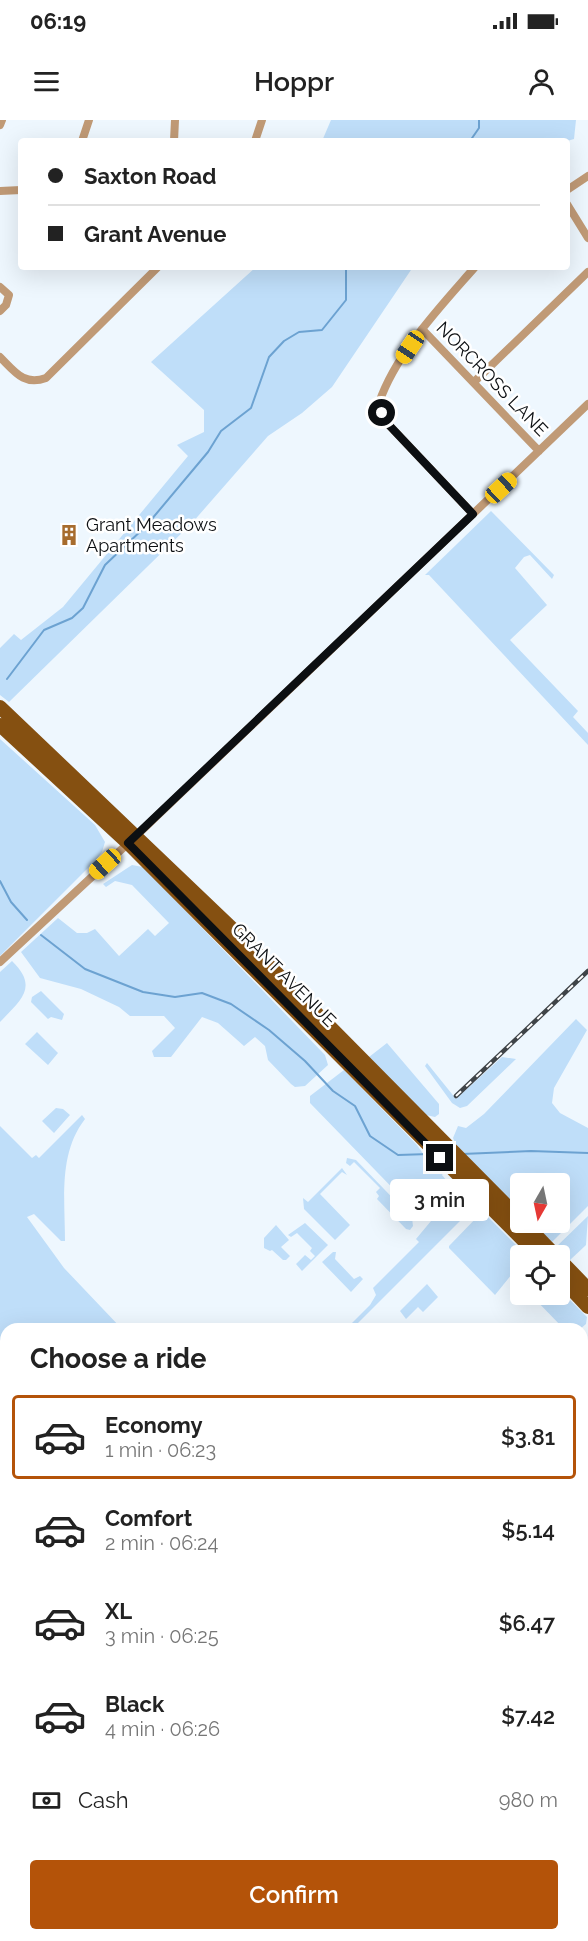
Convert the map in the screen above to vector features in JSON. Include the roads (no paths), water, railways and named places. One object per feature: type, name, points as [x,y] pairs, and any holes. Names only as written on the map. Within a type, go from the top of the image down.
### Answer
[{"type":"main road","name":"GRANT AVENUE","points":[[0,707],[7,725],[133,839],[300,996],[510,1209]]},
{"type":"main road","name":"GRANT AVENUE","points":[[133,839],[290,1006],[528,1245]]},
{"type":"main road","points":[[290,1006],[300,996]]},
{"type":"main road","points":[[486,1203],[491,1203],[514,1224],[536,1235]]},
{"type":"main road","name":"GRANT AVENUE","points":[[536,1235],[546,1245]]},
{"type":"main road","points":[[570,1270],[588,1289]]},
{"type":"main road","points":[[570,1288],[588,1307]]},
{"type":"street","points":[[0,125],[2,120]]},
{"type":"street","points":[[83,138],[89,120]]},
{"type":"street","points":[[174,138],[175,120]]},
{"type":"street","points":[[256,138],[262,120]]},
{"type":"street","points":[[570,188],[588,176]]},
{"type":"street","points":[[0,191],[18,190]]},
{"type":"street","points":[[570,209],[588,238]]},
{"type":"street","points":[[0,357],[25,381],[37,381],[51,375],[154,270]]},
{"type":"street","points":[[472,270],[422,329],[387,383],[380,405],[388,424],[473,514]]},
{"type":"street","points":[[474,382],[588,272]]},
{"type":"street","points":[[0,311],[9,300],[3,289]]},
{"type":"street","name":"NORCROSS LANE","points":[[422,329],[539,452]]},
{"type":"street","points":[[0,962],[133,839],[588,404]]},
{"type":"waterway","points":[[472,138],[479,128],[479,120]]},
{"type":"waterway","points":[[7,679],[44,630],[72,618],[83,608],[105,565],[146,526],[208,452],[221,431],[251,408],[269,357],[284,341],[299,332],[322,330],[346,300],[346,270]]},
{"type":"waterway","points":[[0,881],[11,902],[27,920]]},
{"type":"waterway","points":[[41,935],[85,969],[143,992],[175,997],[202,993],[231,1004],[269,1030],[305,1061],[333,1091],[355,1106],[370,1136],[398,1155],[429,1154]]},
{"type":"waterway","points":[[462,1154],[531,1151],[588,1153]]},
{"type":"railway","points":[[456,1096],[588,971]]},
{"type":"place","name":"Grant Meadows Apartments","points":[[69,535]]}]
